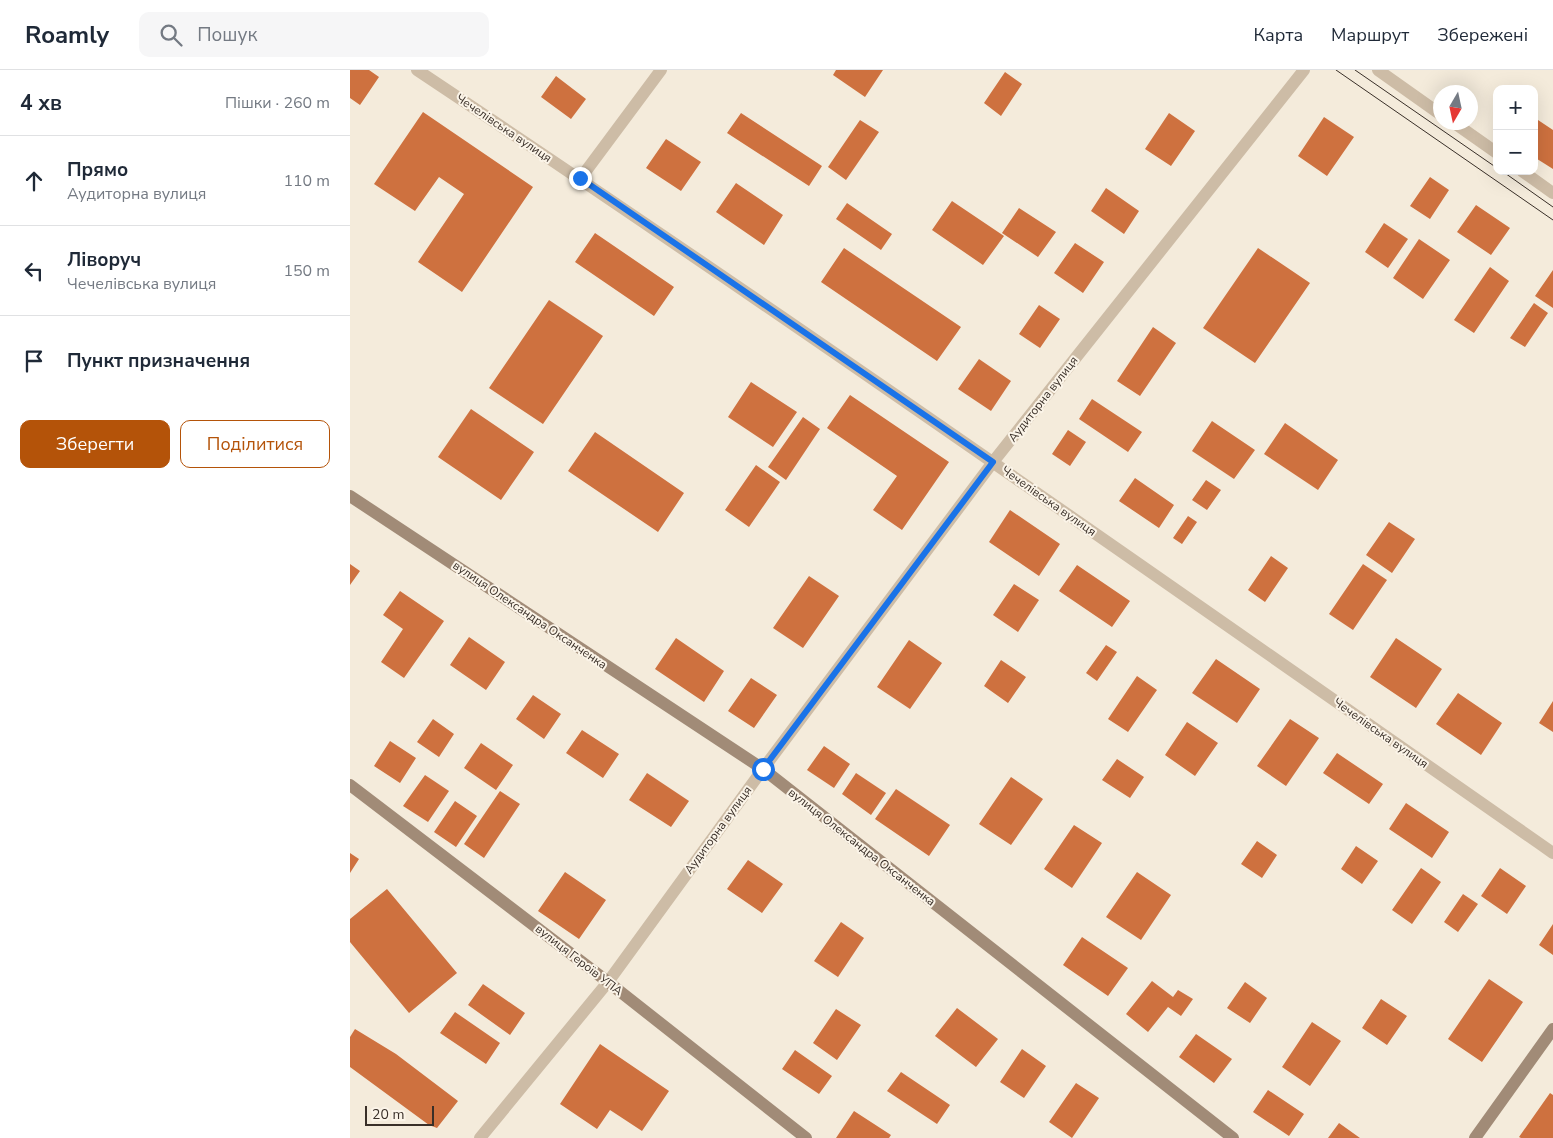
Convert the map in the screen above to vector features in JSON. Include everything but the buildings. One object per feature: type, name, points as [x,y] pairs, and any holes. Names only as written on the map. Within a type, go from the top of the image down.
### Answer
[{"type":"street","name":"Чечелівська вулиця","points":[[417,70],[580,178],[993,462],[1553,853]]},
{"type":"street","points":[[580,178],[661,70]]},
{"type":"street","name":"Аудиторна вулиця","points":[[480,1138],[608,982],[763,769],[993,462],[1304,70]]},
{"type":"street","points":[[1378,70],[1433,109]]},
{"type":"street","points":[[1464,130],[1493,150]]},
{"type":"street","points":[[1528,175],[1553,193]]},
{"type":"street","name":"вулиця Олександра Оксанченка","points":[[350,496],[763,769],[1233,1138]]},
{"type":"street","name":"вулиця Героїв УПА","points":[[350,785],[608,982],[806,1138]]},
{"type":"street","points":[[1475,1138],[1553,1029]]},
{"type":"tram line","points":[[1336,70],[1553,220]]},
{"type":"tram line","points":[[1355,70],[1493,165]]},
{"type":"tram line","points":[[1508,175],[1553,207]]},
{"type":"route","points":[[580,178],[993,462],[763,769]]}]
